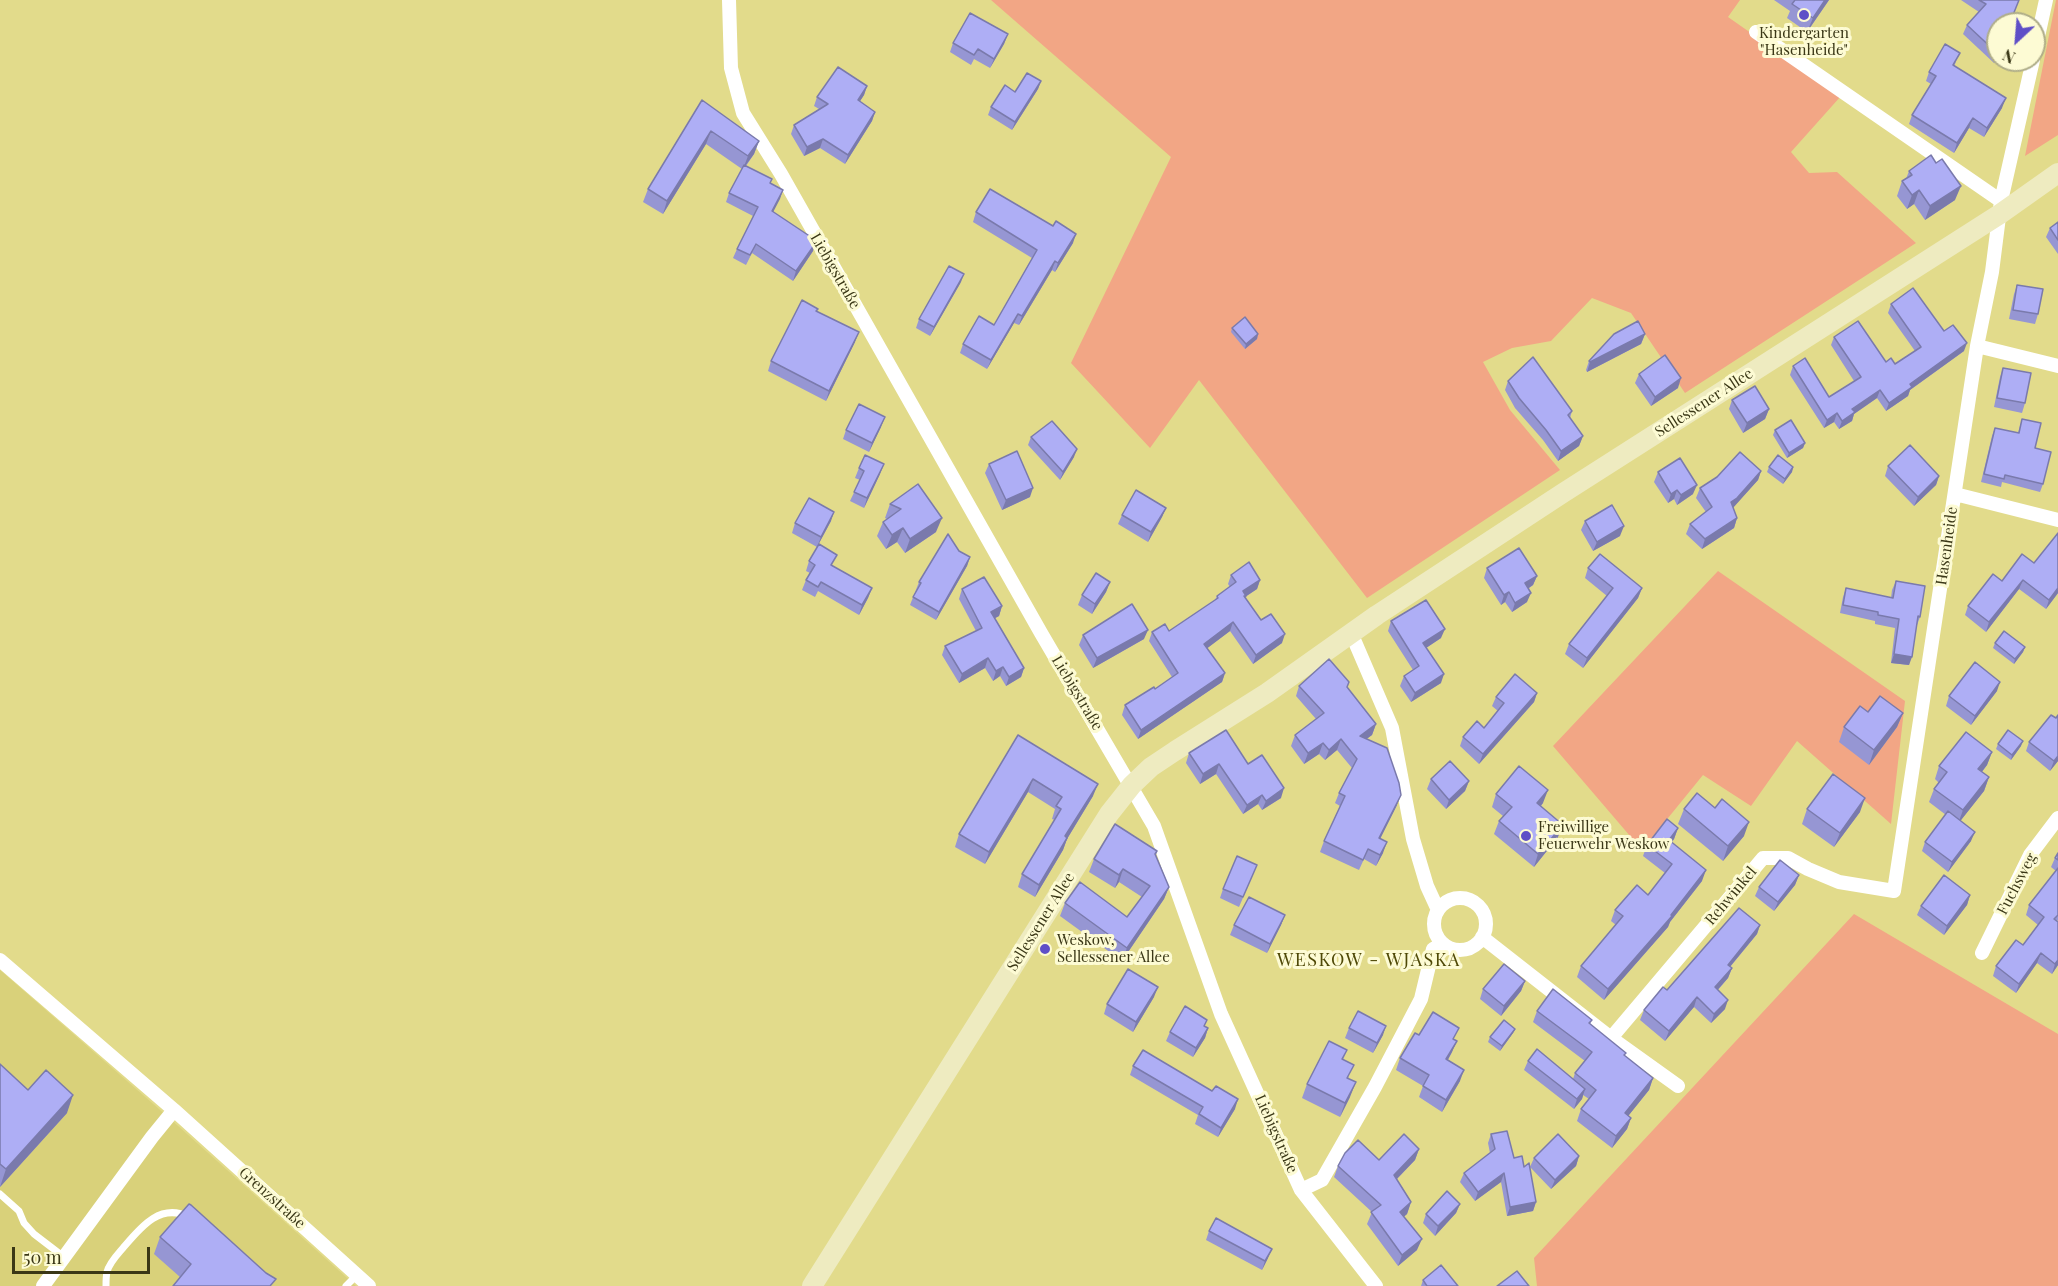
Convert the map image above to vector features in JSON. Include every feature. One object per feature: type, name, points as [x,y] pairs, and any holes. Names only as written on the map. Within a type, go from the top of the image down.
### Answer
[{"type":"main road","name":"Sellessener Allee","points":[[812,1286],[1102,824],[1132,785],[1151,767],[1267,693],[1352,635],[1377,615],[1563,493],[2000,208],[2058,173]]},
{"type":"street","name":"Liebigstraße","points":[[729,0],[731,68],[743,113],[781,174],[1041,633],[1132,785],[1154,826],[1221,1014],[1301,1190],[1376,1286]]},
{"type":"street","points":[[1756,32],[2000,208]]},
{"type":"street","name":"Hasenheide","points":[[1894,891],[1977,346],[1992,272],[2000,208],[2030,72]]},
{"type":"street","points":[[1977,346],[2058,366]]},
{"type":"street","points":[[1955,494],[2058,520]]},
{"type":"street","points":[[1352,635],[1392,728],[1413,839],[1427,886],[1438,910]]},
{"type":"street","name":"Fuchsweg","points":[[1982,953],[2030,855],[2058,818]]},
{"type":"street","name":"Rehwinkel","points":[[1611,1038],[1763,858],[1788,858],[1839,882],[1894,891]]},
{"type":"street","points":[[1452,899],[1469,900],[1482,911],[1485,928],[1482,937],[1469,948],[1451,948],[1443,944],[1434,924],[1438,910],[1452,899]]},
{"type":"street","points":[[1482,937],[1611,1038],[1678,1086]]},
{"type":"street","points":[[1301,1190],[1322,1180],[1375,1087],[1421,999],[1432,949],[1443,944]]},
{"type":"street","name":"Grenzstraße","points":[[0,960],[174,1110],[369,1286]]},
{"type":"street","points":[[43,1286],[174,1110]]},
{"type":"lane","points":[[0,1194],[19,1211],[24,1222],[34,1234],[64,1257]]},
{"type":"lane","points":[[106,1286],[107,1271],[112,1261],[142,1227],[163,1213],[178,1212],[197,1224]]},
{"type":"lane","points":[[346,1286],[358,1274]]},
{"type":"shaded area","points":[[991,0],[1740,0],[1728,17],[1841,96],[1791,152],[1809,173],[1837,172],[1916,243],[1685,393],[1631,313],[1592,298],[1551,341],[1512,348],[1483,362],[1510,410],[1560,470],[1367,598],[1199,380],[1150,448],[1071,363],[1171,157]]},
{"type":"shaded area","points":[[2056,0],[2058,0],[2058,135],[2025,156],[2042,72],[2046,72],[2046,50]]},
{"type":"shaded area","points":[[1718,571],[1905,701],[1891,824],[1797,741],[1751,806],[1703,775],[1642,850],[1553,746]]},
{"type":"shaded area","points":[[1854,914],[2058,1034],[2058,1286],[1537,1286],[1534,1258]]},
{"type":"shaded area","points":[[0,970],[167,1116],[356,1286],[0,1286]]},
{"type":"building","points":[[1795,0],[1825,0],[1813,18],[1792,4]]},
{"type":"building","points":[[1979,0],[2019,0],[2014,12],[1986,12],[1986,43],[1967,25],[1986,4]]},
{"type":"building","points":[[970,13],[1008,34],[994,59],[978,49],[974,55],[953,43]]},
{"type":"building","points":[[1945,44],[1960,53],[1953,65],[2006,98],[1987,128],[1973,118],[1957,143],[1912,115],[1936,76],[1929,72]]},
{"type":"building","points":[[838,67],[867,86],[858,100],[875,112],[848,155],[823,139],[807,147],[794,125],[828,104],[817,97]]},
{"type":"building","points":[[1027,73],[1041,81],[1015,122],[991,107],[1005,85],[1015,92]]},
{"type":"building","points":[[702,100],[759,141],[748,156],[711,131],[667,201],[648,189]]},
{"type":"building","points":[[1931,155],[1936,163],[1942,159],[1961,186],[1930,206],[1919,190],[1912,195],[1902,181],[1912,175],[1909,171]]},
{"type":"building","points":[[744,165],[772,179],[770,183],[783,190],[772,211],[817,241],[796,271],[756,244],[750,255],[737,249],[758,207],[729,193]]},
{"type":"building","points":[[990,189],[1053,226],[1056,221],[1076,234],[1058,263],[1055,261],[1022,316],[1018,314],[991,360],[963,344],[979,316],[994,325],[1037,250],[976,212]]},
{"type":"building","points":[[2058,222],[2058,240],[2050,228]]},
{"type":"building","points":[[949,266],[964,274],[934,327],[919,319]]},
{"type":"building","points":[[2017,285],[2043,289],[2038,314],[2013,310]]},
{"type":"building","points":[[1913,288],[1944,331],[1953,325],[1967,343],[1910,384],[1912,387],[1889,403],[1880,390],[1852,409],[1855,412],[1842,421],[1837,413],[1827,420],[1793,366],[1805,358],[1829,397],[1861,377],[1834,337],[1858,321],[1886,362],[1891,358],[1895,364],[1921,347],[1891,304]]},
{"type":"building","points":[[802,300],[818,309],[816,311],[859,332],[829,391],[771,361]]},
{"type":"building","points":[[1245,317],[1258,334],[1246,344],[1232,328]]},
{"type":"building","points":[[1638,321],[1645,334],[1589,361],[1614,334]]},
{"type":"building","points":[[1665,355],[1681,378],[1655,397],[1639,374]]},
{"type":"building","points":[[1533,357],[1572,411],[1568,415],[1583,436],[1561,451],[1508,381]]},
{"type":"building","points":[[2003,368],[2031,373],[2025,403],[1997,398]]},
{"type":"building","points":[[1755,386],[1769,409],[1747,423],[1732,400]]},
{"type":"building","points":[[859,404],[885,417],[872,443],[846,430]]},
{"type":"building","points":[[2022,419],[2041,423],[2035,448],[2051,452],[2043,484],[2005,475],[2004,479],[1984,474],[1995,428],[2019,433]]},
{"type":"building","points":[[1791,420],[1805,443],[1789,453],[1775,430]]},
{"type":"building","points":[[1052,421],[1077,449],[1063,472],[1031,437]]},
{"type":"building","points":[[1910,445],[1939,476],[1918,497],[1888,466]]},
{"type":"building","points":[[1017,451],[1033,488],[1006,500],[989,464]]},
{"type":"building","points":[[1740,452],[1761,471],[1731,502],[1737,518],[1705,539],[1690,524],[1712,507],[1700,488],[1717,477]]},
{"type":"building","points":[[865,455],[884,464],[867,498],[854,492],[864,471],[859,468]]},
{"type":"building","points":[[1778,455],[1793,467],[1785,479],[1769,467]]},
{"type":"building","points":[[1680,458],[1697,485],[1681,495],[1677,490],[1671,494],[1658,472]]},
{"type":"building","points":[[918,484],[942,518],[910,539],[903,528],[892,535],[883,522],[901,509],[890,504]]},
{"type":"building","points":[[1136,490],[1166,508],[1151,532],[1122,515]]},
{"type":"building","points":[[809,498],[834,512],[821,537],[795,523]]},
{"type":"building","points":[[1612,505],[1624,526],[1597,542],[1585,521]]},
{"type":"building","points":[[2058,533],[2058,588],[2049,600],[2023,580],[1989,622],[1968,606],[1993,574],[2002,581],[2022,554],[2034,563]]},
{"type":"building","points":[[948,534],[959,551],[970,557],[939,612],[913,597],[921,583],[919,582]]},
{"type":"building","points":[[819,544],[837,555],[831,565],[872,588],[862,605],[821,582],[818,587],[806,580],[815,565],[809,561]]},
{"type":"building","points":[[1519,548],[1537,576],[1525,583],[1531,593],[1515,603],[1509,592],[1504,595],[1487,568]]},
{"type":"building","points":[[1600,554],[1642,588],[1587,658],[1569,644],[1613,588],[1588,568]]},
{"type":"building","points":[[1249,562],[1260,580],[1243,591],[1246,596],[1244,596],[1261,620],[1271,614],[1285,634],[1256,655],[1233,622],[1204,644],[1225,673],[1141,730],[1125,705],[1154,687],[1155,689],[1178,673],[1152,632],[1165,624],[1169,631],[1218,598],[1217,596],[1236,582],[1231,575]]},
{"type":"building","points":[[1096,573],[1110,582],[1095,604],[1082,595]]},
{"type":"building","points":[[984,577],[1002,606],[991,612],[1024,668],[1009,677],[1003,667],[996,671],[988,658],[962,674],[945,646],[982,628],[962,589]]},
{"type":"building","points":[[1896,581],[1925,586],[1912,657],[1894,654],[1899,619],[1843,605],[1846,588],[1893,598]]},
{"type":"building","points":[[1426,600],[1445,629],[1423,643],[1444,674],[1415,693],[1404,676],[1419,666],[1391,621]]},
{"type":"building","points":[[1132,604],[1148,630],[1097,658],[1083,635]]},
{"type":"building","points":[[2004,631],[2025,647],[2015,659],[1995,643]]},
{"type":"building","points":[[1329,659],[1349,682],[1347,687],[1376,724],[1360,736],[1387,748],[1399,783],[1401,795],[1379,838],[1387,842],[1380,855],[1368,849],[1363,860],[1324,841],[1345,796],[1339,793],[1357,759],[1341,739],[1329,750],[1323,743],[1308,753],[1295,735],[1324,713],[1299,686]]},
{"type":"building","points":[[1975,662],[2000,682],[1975,716],[1949,696]]},
{"type":"building","points":[[1515,674],[1537,693],[1483,754],[1463,737],[1477,721],[1484,728],[1504,703],[1496,697]]},
{"type":"building","points":[[1880,696],[1903,713],[1874,750],[1844,727],[1860,706],[1868,712]]},
{"type":"building","points":[[2051,715],[2056,718],[2058,715],[2058,756],[2054,761],[2029,742]]},
{"type":"building","points":[[1226,730],[1248,764],[1262,755],[1284,788],[1266,801],[1262,795],[1247,805],[1219,764],[1203,774],[1189,753]]},
{"type":"building","points":[[2008,730],[2023,741],[2012,755],[1998,744]]},
{"type":"building","points":[[1966,732],[1992,752],[1978,769],[1989,777],[1963,810],[1934,789],[1947,772],[1939,766]]},
{"type":"building","points":[[1018,735],[1098,784],[1065,836],[1067,838],[1039,885],[1022,874],[1061,809],[1056,806],[1062,797],[1033,779],[989,852],[959,834]]},
{"type":"building","points":[[1450,761],[1469,781],[1449,800],[1431,779]]},
{"type":"building","points":[[1519,766],[1548,790],[1537,803],[1563,825],[1538,854],[1499,821],[1512,807],[1496,794]]},
{"type":"building","points":[[1833,774],[1865,798],[1840,833],[1807,809]]},
{"type":"building","points":[[1697,793],[1715,808],[1722,799],[1749,822],[1728,846],[1684,809]]},
{"type":"building","points":[[1948,811],[1975,832],[1952,862],[1925,842]]},
{"type":"building","points":[[1667,819],[1678,828],[1669,840],[1706,870],[1672,916],[1608,989],[1581,966],[1623,916],[1615,910],[1637,885],[1648,895],[1672,864],[1647,845]]},
{"type":"building","points":[[1115,824],[1157,851],[1155,854],[1169,887],[1127,948],[1065,903],[1080,882],[1127,917],[1150,886],[1123,869],[1119,875],[1094,859]]},
{"type":"building","points":[[1237,856],[1257,865],[1243,897],[1223,889]]},
{"type":"building","points":[[1780,860],[1799,875],[1778,902],[1759,887]]},
{"type":"building","points":[[2058,868],[2058,915],[2054,919],[2058,922],[2058,960],[2055,964],[2041,953],[2019,984],[1996,966],[2016,940],[2023,945],[2044,917],[2029,905]]},
{"type":"building","points":[[1944,875],[1970,895],[1947,926],[1921,906]]},
{"type":"building","points":[[1249,897],[1285,915],[1270,944],[1234,925]]},
{"type":"building","points":[[1739,908],[1760,925],[1728,965],[1732,968],[1715,987],[1728,1000],[1714,1014],[1697,997],[1669,1031],[1644,1010],[1663,987],[1667,990]]},
{"type":"building","points":[[1504,964],[1525,981],[1504,1006],[1483,989]]},
{"type":"building","points":[[1128,969],[1158,987],[1136,1022],[1107,1004]]},
{"type":"building","points":[[1553,989],[1592,1020],[1589,1023],[1653,1078],[1625,1113],[1631,1118],[1616,1136],[1581,1109],[1596,1090],[1575,1073],[1592,1052],[1537,1011]]},
{"type":"building","points":[[1185,1006],[1207,1020],[1204,1026],[1208,1028],[1196,1048],[1170,1032]]},
{"type":"building","points":[[1358,1011],[1386,1026],[1377,1043],[1349,1028]]},
{"type":"building","points":[[1433,1012],[1459,1028],[1453,1039],[1457,1041],[1446,1059],[1464,1070],[1446,1100],[1423,1086],[1429,1075],[1400,1058],[1415,1033],[1419,1035]]},
{"type":"building","points":[[1504,1020],[1515,1029],[1502,1046],[1490,1037]]},
{"type":"building","points":[[1329,1041],[1347,1050],[1342,1059],[1354,1065],[1347,1078],[1356,1082],[1345,1103],[1307,1084]]},
{"type":"building","points":[[1537,1049],[1585,1089],[1577,1099],[1528,1061]]},
{"type":"building","points":[[1143,1050],[1212,1091],[1216,1086],[1238,1099],[1221,1128],[1199,1114],[1203,1107],[1133,1066]]},
{"type":"building","points":[[0,1064],[28,1090],[46,1070],[73,1095],[6,1169],[0,1164]]},
{"type":"building","points":[[1507,1131],[1514,1158],[1522,1156],[1524,1167],[1529,1163],[1536,1202],[1510,1207],[1504,1173],[1478,1192],[1464,1173],[1495,1149],[1491,1134]]},
{"type":"building","points":[[1404,1134],[1419,1149],[1394,1175],[1411,1202],[1400,1212],[1422,1239],[1402,1255],[1371,1212],[1381,1205],[1338,1166],[1345,1153],[1358,1140],[1379,1160]]},
{"type":"building","points":[[1558,1134],[1579,1156],[1555,1180],[1534,1158]]},
{"type":"building","points":[[1447,1191],[1460,1204],[1438,1226],[1426,1214]]},
{"type":"building","points":[[189,1204],[266,1273],[276,1279],[270,1286],[173,1286],[191,1264],[160,1237]]},
{"type":"building","points":[[1216,1218],[1272,1249],[1265,1261],[1209,1231]]},
{"type":"building","points":[[1441,1265],[1458,1286],[1427,1286],[1423,1280]]},
{"type":"building","points":[[1517,1271],[1529,1286],[1497,1286]]},
{"type":"place","name":"Kindergarten \"Hasenheide\"","points":[[1804,15]]},
{"type":"place","name":"Freiwillige Feuerwehr Weskow","points":[[1526,836]]},
{"type":"place","name":"Weskow, Sellessener Allee","points":[[1045,949]]},
{"type":"district","name":"WESKOW - WJASKA","points":[[1369,960]]}]
